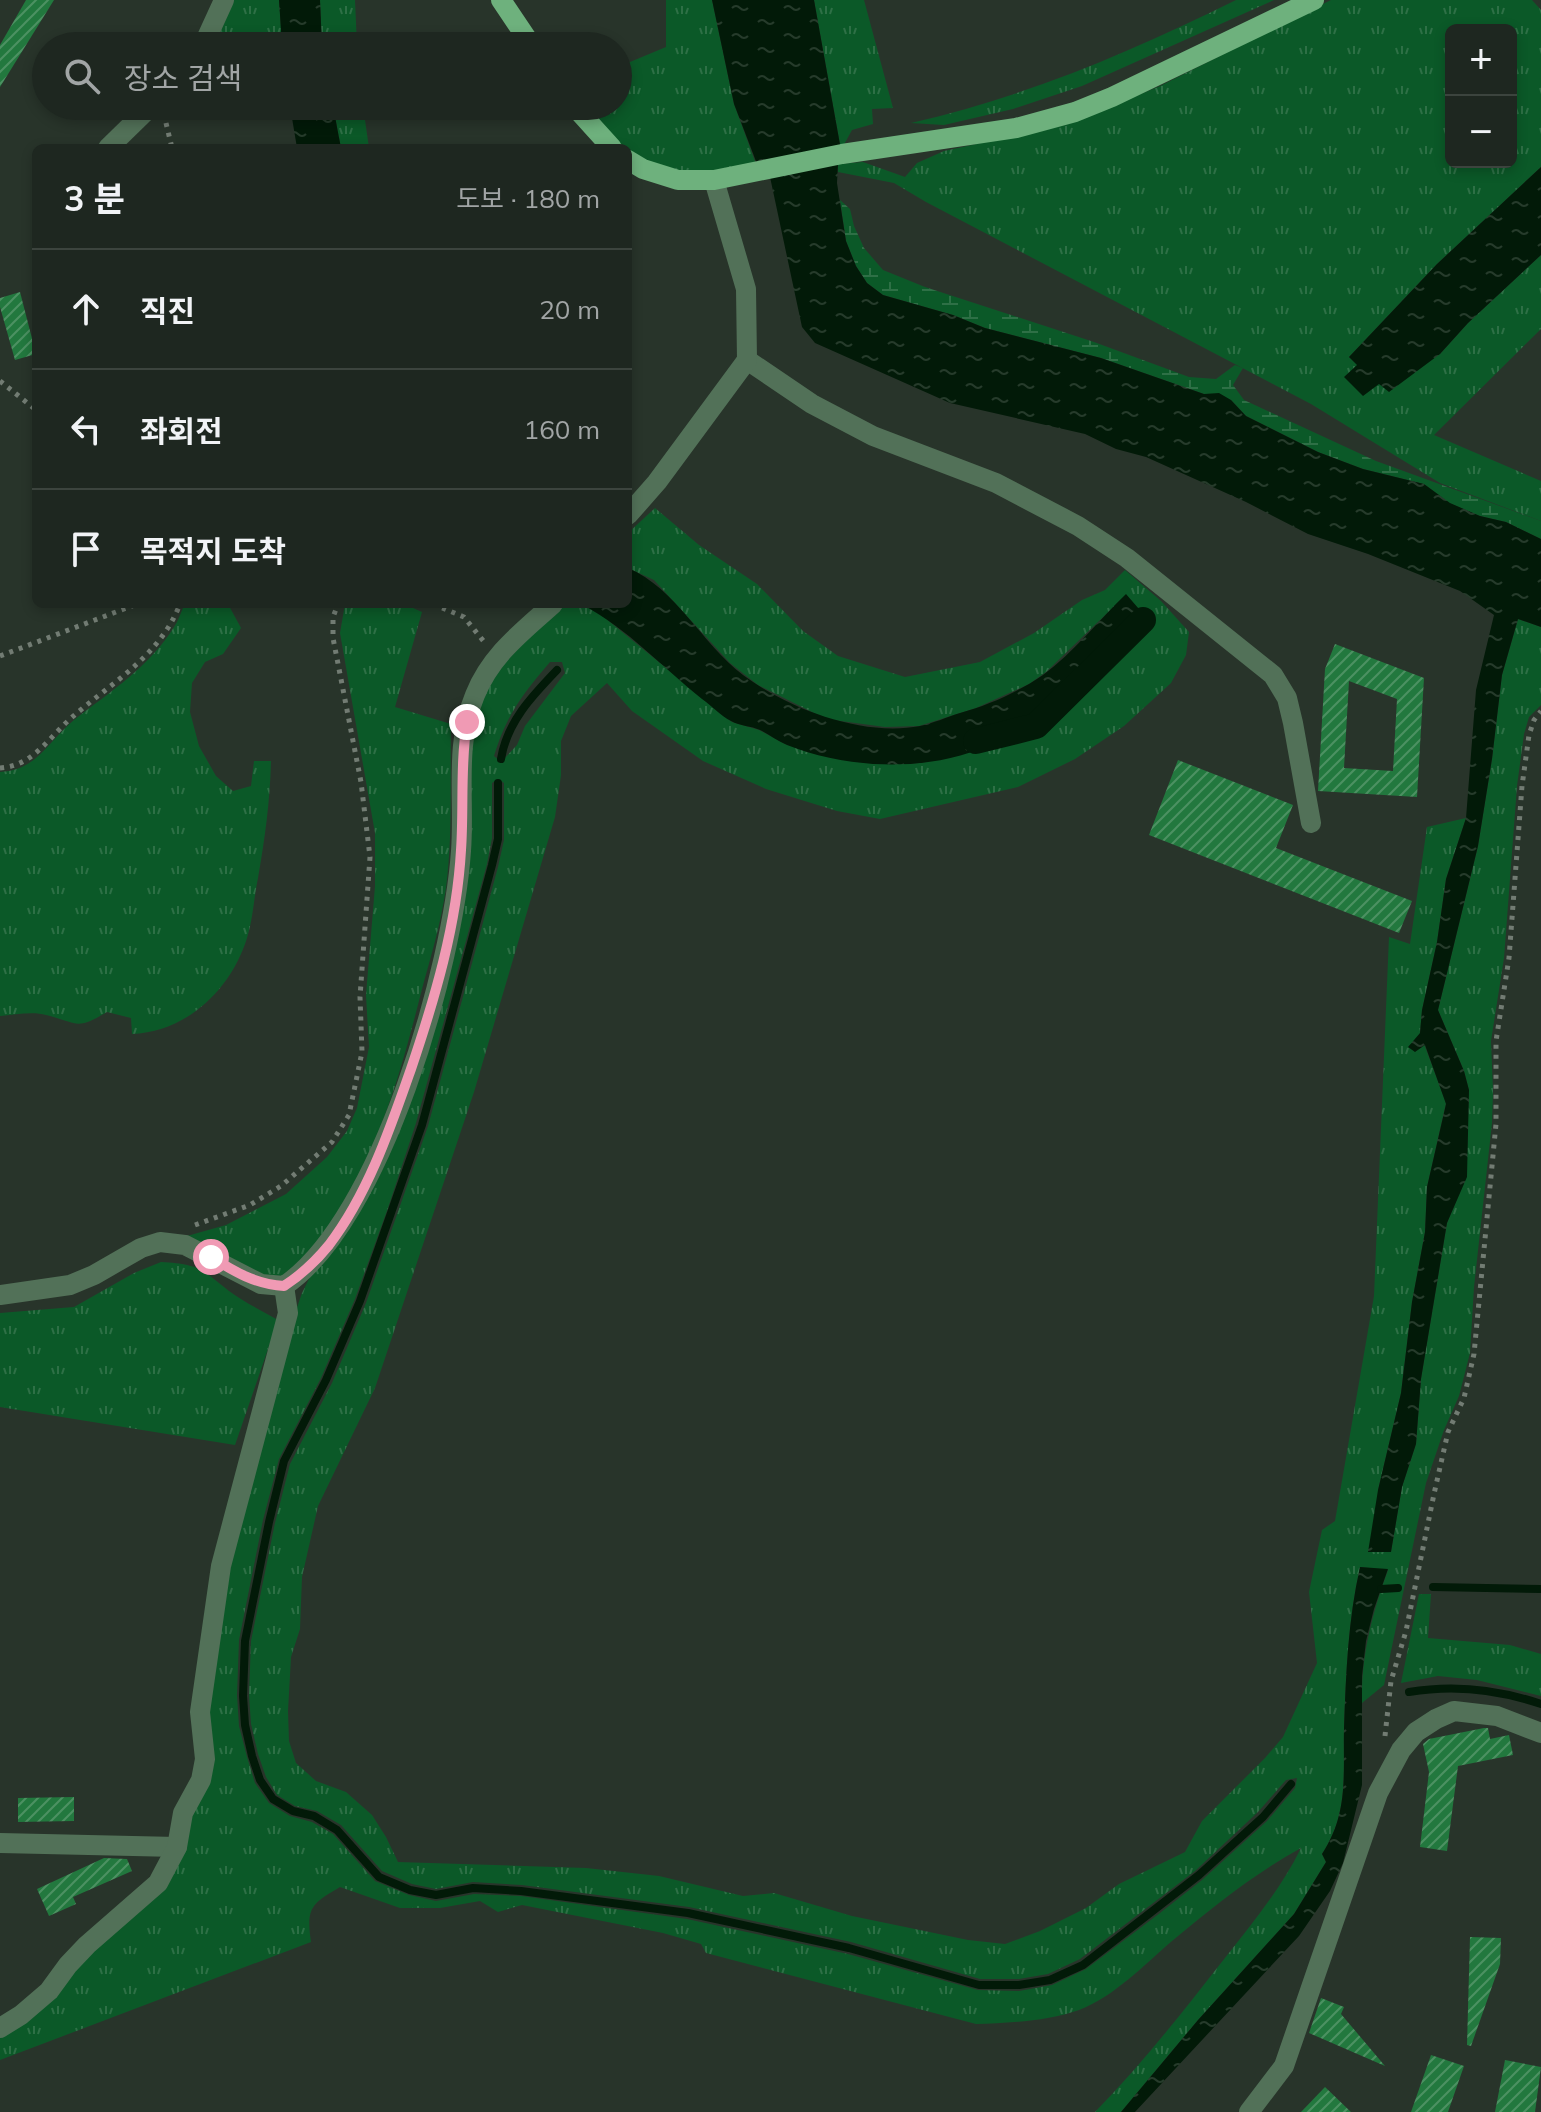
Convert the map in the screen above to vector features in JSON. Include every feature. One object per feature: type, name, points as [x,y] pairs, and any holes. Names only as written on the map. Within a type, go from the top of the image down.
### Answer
[{"type":"main road","points":[[501,0],[523,32]]},
{"type":"main road","points":[[632,162],[678,180],[714,180],[842,154],[1016,128],[1075,112],[1314,0]]},
{"type":"main road","points":[[587,120],[608,144]]},
{"type":"street","points":[[209,32],[224,0]]},
{"type":"street","points":[[114,144],[148,120]]},
{"type":"street","points":[[632,510],[657,482],[747,360],[746,289],[714,180]]},
{"type":"street","points":[[747,360],[812,404],[873,436],[996,483],[1078,526],[1127,558],[1273,675],[1287,698],[1311,823]]},
{"type":"street","points":[[0,1295],[70,1285],[141,1248],[160,1242],[185,1245],[261,1284],[284,1286],[314,1263],[330,1243],[363,1189],[396,1112],[435,995],[452,920],[461,850],[462,768],[467,722],[474,696],[495,657],[549,608]]},
{"type":"street","points":[[0,2028],[49,1991],[87,1945],[158,1883],[177,1847],[183,1813],[201,1780],[205,1759],[200,1712],[221,1566],[288,1313],[284,1286]]},
{"type":"street","points":[[1249,2112],[1284,2066],[1378,1793],[1401,1750],[1416,1732],[1454,1711],[1497,1716],[1541,1733]]},
{"type":"street","points":[[0,1843],[177,1847]]},
{"type":"path","points":[[161,120],[170,144]]},
{"type":"path","points":[[0,381],[32,407]]},
{"type":"path","points":[[0,656],[126,608]]},
{"type":"path","points":[[0,768],[23,764],[71,718],[127,674],[155,647],[178,608]]},
{"type":"path","points":[[160,1242],[174,1232],[250,1205],[281,1186],[332,1142],[349,1115],[362,1052],[360,997],[370,857],[361,782],[333,638],[333,617],[336,608]]},
{"type":"path","points":[[443,608],[464,617],[495,657]]},
{"type":"path","points":[[1383,1751],[1391,1681],[1406,1631],[1448,1432],[1464,1398],[1474,1354],[1496,1124],[1496,1041],[1512,928],[1522,786],[1529,735],[1541,711]]},
{"type":"green space","points":[[234,0],[279,0],[281,32],[220,32]]},
{"type":"green space","points":[[320,0],[355,0],[356,32],[321,32]]},
{"type":"green space","points":[[666,0],[712,0],[734,104],[756,164],[697,173],[668,171],[640,160],[632,154],[632,144],[621,144],[600,120],[632,120],[632,61],[666,47]]},
{"type":"green space","points":[[814,0],[864,0],[893,108],[872,109],[873,124],[852,130],[841,150]]},
{"type":"green space","points":[[1236,0],[1274,0],[1082,86],[1013,109],[944,125],[911,123],[995,100],[1077,71],[1157,38]]},
{"type":"green space","points":[[1331,0],[1532,0],[1541,10],[1541,167],[1437,264],[1349,357],[1379,383],[1440,354],[1468,323],[1541,255],[1541,329],[1434,435],[1541,481],[1541,521],[1440,483],[1311,404],[894,183],[838,172],[838,164],[863,162],[905,177],[917,163],[944,151],[1065,125],[1160,86]]},
{"type":"green space","points":[[336,120],[365,120],[368,144],[340,144]]},
{"type":"green space","points":[[840,200],[850,209],[864,248],[883,270],[1189,377],[1216,379],[1235,365],[1243,368],[1233,385],[1244,400],[1376,461],[1541,521],[1541,539],[1506,522],[1480,516],[1449,503],[1424,484],[1363,469],[1318,452],[1246,416],[1231,400],[1204,394],[1101,358],[985,328],[953,315],[883,295],[867,283],[856,266],[846,241]]},
{"type":"green space","points":[[655,508],[699,545],[757,584],[803,631],[838,656],[905,677],[980,662],[1034,633],[1082,600],[1105,590],[1125,570],[1161,601],[1189,632],[1186,655],[1171,683],[1124,726],[1075,759],[1018,787],[880,819],[837,811],[766,789],[703,761],[632,711],[607,683],[571,716],[561,741],[561,775],[555,817],[474,1092],[375,1388],[318,1506],[302,1577],[300,1629],[291,1657],[289,1741],[296,1763],[316,1781],[346,1792],[372,1815],[398,1862],[586,1868],[659,1876],[743,1896],[774,1893],[852,1916],[968,1940],[1005,1944],[1086,1908],[1119,1884],[1185,1852],[1202,1821],[1283,1737],[1317,1663],[1309,1592],[1322,1530],[1335,1521],[1374,1296],[1389,937],[1410,944],[1427,827],[1466,818],[1446,879],[1437,942],[1422,1010],[1420,1033],[1446,1103],[1427,1187],[1425,1232],[1412,1302],[1401,1393],[1378,1490],[1391,1552],[1402,1487],[1416,1444],[1421,1379],[1447,1223],[1466,1177],[1469,1090],[1438,1010],[1478,846],[1502,675],[1518,619],[1541,627],[1541,705],[1529,717],[1517,786],[1504,958],[1491,1041],[1492,1123],[1470,1353],[1459,1396],[1426,1483],[1384,1685],[1362,1703],[1363,1669],[1369,1635],[1388,1570],[1360,1567],[1348,1647],[1343,1793],[1337,1823],[1322,1854],[1326,1862],[1294,1914],[1198,2020],[1121,2112],[1095,2112],[1160,2039],[1243,1935],[1275,1893],[1301,1848],[1234,1892],[1105,1997],[1079,2010],[1042,2019],[976,2024],[706,1953],[701,1944],[663,1933],[522,1905],[498,1912],[480,1901],[440,1908],[400,1908],[340,1887],[313,1908],[309,1921],[311,1942],[0,2060],[0,2036],[164,1888],[208,1712],[228,1567],[295,1313],[302,1293],[425,1046],[469,744],[489,679],[558,608],[591,608],[732,722],[759,730],[785,744],[855,761],[921,763],[1000,739],[1067,697],[1123,645],[1126,595],[1046,672],[1029,684],[976,708],[919,726],[885,727],[826,719],[758,685],[730,663],[654,580],[632,570],[632,529]],"holes":[[[550,662],[562,662],[565,673],[525,726],[517,745],[501,762],[494,756],[504,728],[523,695]],[[498,779],[504,783],[504,840],[428,1126],[366,1303],[332,1383],[290,1464],[275,1523],[251,1641],[249,1695],[251,1724],[266,1777],[277,1795],[295,1806],[317,1811],[341,1825],[382,1871],[412,1884],[436,1889],[473,1882],[522,1885],[689,1907],[851,1942],[980,1979],[1019,1979],[1048,1974],[1080,1959],[1195,1871],[1258,1812],[1286,1780],[1297,1778],[1295,1788],[1267,1821],[1202,1880],[1086,1969],[1052,1985],[1019,1991],[978,1990],[848,1954],[687,1919],[521,1896],[474,1894],[436,1901],[409,1895],[375,1881],[333,1834],[312,1822],[290,1816],[269,1803],[255,1783],[239,1726],[237,1695],[239,1640],[263,1520],[279,1459],[321,1378],[355,1299],[416,1123],[487,864],[492,838],[492,783]]]},
{"type":"green space","points":[[183,608],[230,608],[241,628],[223,654],[205,662],[192,683],[190,712],[199,746],[216,776],[233,791],[251,786],[254,761],[271,761],[261,863],[249,931],[240,957],[218,991],[204,1005],[170,1025],[152,1031],[132,1034],[131,1018],[107,1012],[89,1022],[77,1024],[41,1014],[0,1016],[0,772],[24,766],[42,753],[74,720],[141,666],[176,624]]},
{"type":"green space","points":[[344,608],[413,608],[422,612],[395,707],[451,724],[446,888],[436,939],[404,1057],[368,1155],[335,1216],[302,1261],[292,1271],[273,1278],[241,1269],[187,1236],[226,1225],[286,1194],[327,1157],[347,1131],[357,1108],[369,1047],[366,995],[375,886],[375,833],[340,633]]},
{"type":"green space","points":[[161,1262],[199,1269],[241,1299],[278,1320],[235,1445],[0,1407],[0,1313],[74,1307],[134,1273]]},
{"type":"green space","points":[[1419,1594],[1431,1594],[1428,1638],[1510,1645],[1541,1654],[1541,1696],[1477,1680],[1438,1676],[1401,1683]]},
{"type":"water","points":[[279,0],[320,0],[321,32],[281,32]]},
{"type":"water","points":[[712,0],[814,0],[841,150],[757,164],[734,104]]},
{"type":"water","points":[[292,120],[336,120],[340,144],[296,144]]},
{"type":"water","points":[[838,164],[837,183],[846,241],[867,283],[883,295],[953,315],[985,328],[1101,358],[1204,394],[1219,393],[1231,400],[1246,416],[1318,452],[1363,469],[1424,484],[1450,503],[1480,516],[1506,522],[1541,539],[1541,627],[1518,619],[1502,675],[1478,846],[1438,1010],[1469,1090],[1467,1177],[1447,1223],[1421,1379],[1416,1444],[1402,1487],[1391,1552],[1368,1552],[1378,1490],[1401,1393],[1412,1302],[1425,1232],[1427,1187],[1446,1104],[1425,1045],[1415,1052],[1408,1047],[1420,1033],[1446,879],[1466,818],[1476,690],[1494,615],[1460,591],[1308,534],[1146,457],[1116,449],[1085,434],[950,403],[815,343],[802,327],[770,177]]},
{"type":"water","points":[[1541,167],[1541,255],[1468,323],[1440,354],[1389,392],[1379,384],[1363,396],[1344,377],[1357,365],[1349,357],[1437,264]]},
{"type":"water","points":[[632,570],[661,589],[728,662],[761,687],[827,717],[851,724],[898,728],[920,726],[982,706],[1033,681],[1075,647],[1126,594],[1139,609],[1124,625],[1130,633],[1109,661],[1055,705],[994,743],[965,754],[914,764],[862,763],[811,753],[727,719],[630,637],[588,608],[632,608]]},
{"type":"water","points":[[1360,1567],[1388,1569],[1366,1641],[1362,1676],[1362,1785],[1343,1863],[1330,1891],[1299,1936],[1135,2112],[1121,2112],[1198,2020],[1294,1914],[1326,1862],[1322,1854],[1337,1823],[1343,1793],[1348,1647]]},
{"type":"building","points":[[26,0],[54,0],[0,87],[0,45]]},
{"type":"building","points":[[20,292],[32,338],[32,355],[15,360],[0,298]]},
{"type":"building","points":[[1335,644],[1424,678],[1417,797],[1318,791],[1325,669]],"holes":[[[1349,681],[1397,699],[1393,771],[1344,768]]]},
{"type":"building","points":[[1178,760],[1293,805],[1276,848],[1412,901],[1399,933],[1149,835]]},
{"type":"building","points":[[1488,1728],[1490,1739],[1509,1735],[1513,1755],[1458,1766],[1447,1851],[1420,1847],[1429,1772],[1423,1744],[1429,1739]]},
{"type":"building","points":[[74,1797],[74,1821],[18,1822],[18,1798]]},
{"type":"building","points":[[104,1858],[127,1859],[132,1871],[73,1897],[76,1904],[49,1916],[37,1889]]},
{"type":"building","points":[[1470,1937],[1501,1938],[1500,1964],[1471,2046],[1467,2045]]},
{"type":"building","points":[[1321,1998],[1344,2007],[1341,2014],[1385,2066],[1309,2033]]},
{"type":"building","points":[[1431,2055],[1464,2066],[1448,2112],[1411,2112]]},
{"type":"building","points":[[1505,2060],[1541,2067],[1535,2112],[1495,2112]]},
{"type":"building","points":[[1325,2087],[1351,2112],[1301,2112]]},
{"type":"waterway","points":[[976,741],[1036,726],[1143,620]]},
{"type":"waterway","points":[[501,759],[515,721],[557,670]]},
{"type":"waterway","points":[[498,783],[498,839],[422,1125],[360,1301],[326,1380],[284,1461],[269,1522],[245,1641],[243,1696],[252,1756],[260,1780],[273,1799],[293,1811],[314,1816],[337,1830],[379,1877],[410,1890],[436,1895],[473,1888],[521,1891],[688,1913],[849,1948],[979,1985],[1019,1985],[1050,1980],[1083,1965],[1199,1875],[1263,1817],[1291,1784]]},
{"type":"waterway","points":[[1433,1587],[1541,1589]]},
{"type":"waterway","points":[[1381,1589],[1398,1588]]},
{"type":"waterway","points":[[1409,1692],[1443,1688],[1476,1689],[1541,1704]]},
{"type":"route","points":[[211,1257],[237,1274],[261,1284],[284,1286],[314,1263],[330,1243],[379,1156],[435,995],[452,920],[461,850],[463,743],[467,722]]}]
